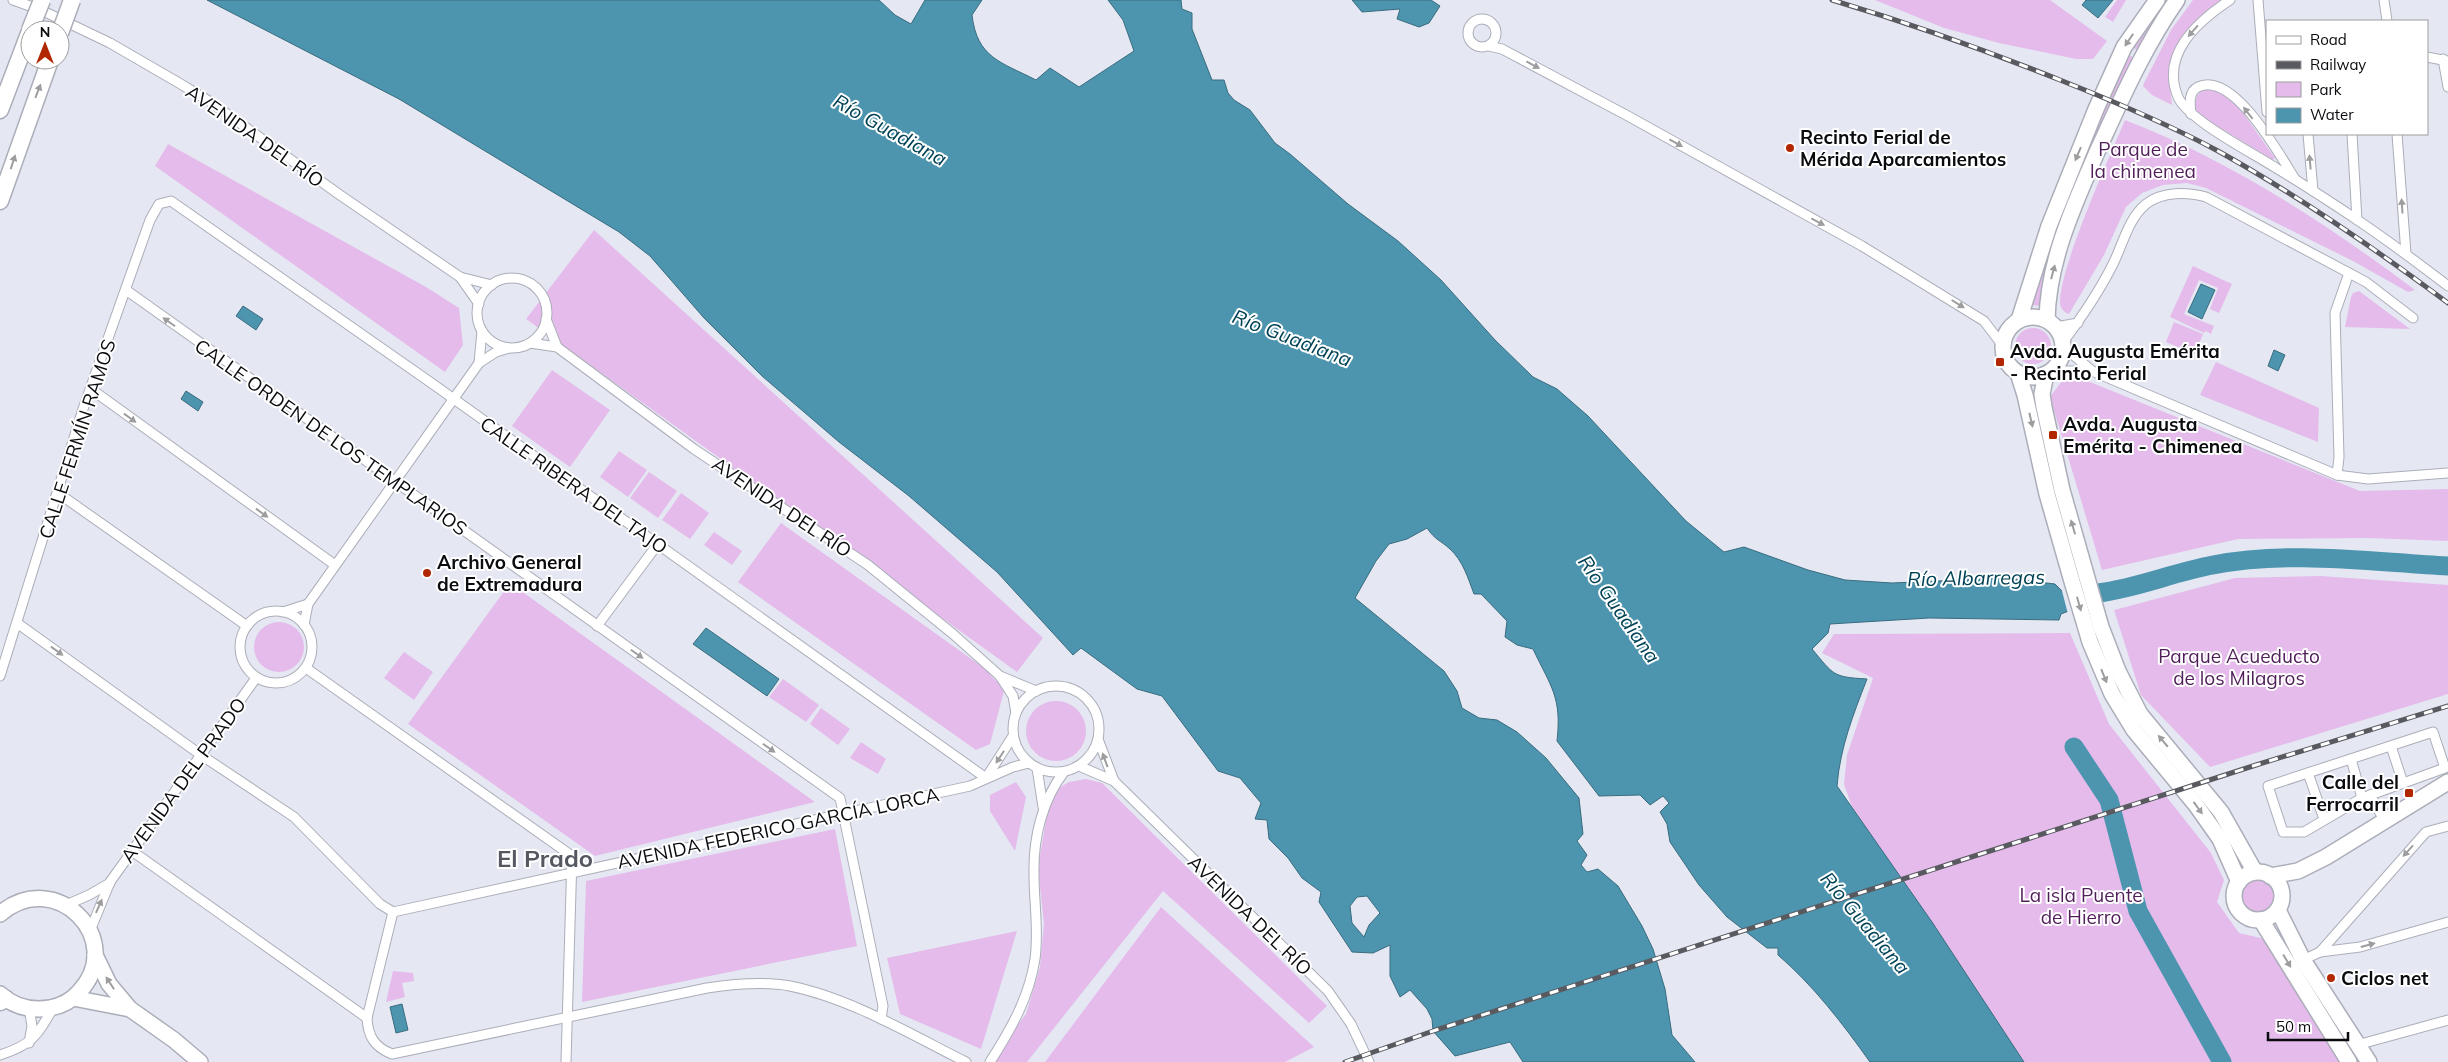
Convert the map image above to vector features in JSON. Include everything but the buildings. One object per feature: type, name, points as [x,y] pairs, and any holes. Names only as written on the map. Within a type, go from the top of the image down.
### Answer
[{"type":"highway","points":[[65,20],[72,0]]},
{"type":"highway","points":[[34,20],[41,5]]},
{"type":"highway","points":[[0,110],[20,57]]},
{"type":"highway","points":[[0,201],[26,122],[46,70]]},
{"type":"main road","points":[[2019,320],[2049,226],[2096,109],[2124,47],[2157,0]]},
{"type":"main road","points":[[2177,0],[2141,57],[2063,236],[2050,286],[2052,324],[2063,344],[2060,360],[2049,372],[2042,394],[2079,576],[2112,694],[2134,730],[2196,805],[2220,839],[2239,882]]},
{"type":"main road","points":[[2052,324],[2033,316],[2019,320],[2006,332],[2003,346],[2007,362],[2018,373],[2025,395],[2047,494],[2079,576]]},
{"type":"main road","points":[[2018,373],[2032,377],[2049,372]]},
{"type":"main road","points":[[2094,629],[2140,714],[2221,812],[2263,874],[2280,886],[2281,893],[2278,910],[2303,960],[2356,1045],[2369,1062]]},
{"type":"main road","points":[[2278,910],[2261,920],[2245,916],[2239,911],[2234,897],[2239,882],[2246,876],[2298,871],[2326,857],[2384,820],[2446,775]]},
{"type":"main road","points":[[2281,893],[2298,871]]},
{"type":"main road","points":[[3,909],[22,900],[37,898],[52,899],[66,905],[80,916],[90,930],[95,955],[109,984],[130,1009],[174,1040],[200,1062]]},
{"type":"main road","points":[[2261,920],[2349,1062]]},
{"type":"main road","points":[[2,998],[37,1010],[53,1008],[73,998],[85,986],[92,971],[95,955]]},
{"type":"main road","points":[[73,998],[130,1009]]},
{"type":"street","name":"AVENIDA DEL RÍO","points":[[14,0],[41,5],[209,101],[340,195],[460,277],[492,285]]},
{"type":"street","points":[[2230,0],[2208,15],[2190,33],[2175,60],[2173,78],[2177,95],[2182,104],[2192,114],[2357,220],[2448,286]]},
{"type":"street","points":[[2258,0],[2265,58],[2266,85]]},
{"type":"street","points":[[2384,0],[2387,20]]},
{"type":"street","points":[[1489,46],[1502,49],[1628,116],[1862,246],[1984,321],[2003,346]]},
{"type":"street","points":[[2428,56],[2445,60],[2448,87]]},
{"type":"street","points":[[2192,114],[2191,95],[2196,87],[2207,83],[2218,85],[2234,95],[2266,134]]},
{"type":"street","points":[[2308,135],[2313,191]]},
{"type":"street","points":[[2352,135],[2357,220]]},
{"type":"street","points":[[2397,135],[2406,254]]},
{"type":"street","points":[[2268,136],[2297,181]]},
{"type":"street","points":[[2414,318],[2366,282],[2206,197],[2189,193],[2172,194],[2148,202],[2134,216],[2113,264],[2078,323],[2063,344],[2092,371],[2337,475],[2368,479],[2448,473]]},
{"type":"street","name":"CALLE RIBERA DEL TAJO","points":[[158,204],[171,201],[183,208],[986,778]]},
{"type":"street","name":"CALLE FERMÍN RAMOS","points":[[0,676],[91,389],[150,220],[158,204]]},
{"type":"street","points":[[2337,475],[2339,457],[2335,313],[2350,273]]},
{"type":"street","name":"AVENIDA DEL RÍO","points":[[460,277],[479,304]]},
{"type":"street","points":[[479,363],[482,331],[478,320],[479,304],[487,289],[508,278],[520,279],[531,284],[540,292],[546,303],[546,319],[557,347]]},
{"type":"street","name":"CALLE ORDEN DE LOS TEMPLARIOS","points":[[126,290],[840,798],[883,1006],[881,1019]]},
{"type":"street","points":[[304,625],[308,604],[479,363],[496,352],[530,343],[539,336],[546,319]]},
{"type":"street","points":[[2052,324],[2078,323]]},
{"type":"street","points":[[482,331],[498,345],[509,348]]},
{"type":"street","name":"AVENIDA DEL RÍO","points":[[530,343],[557,347],[694,449],[868,565],[953,634],[1000,676],[1013,696],[1016,713]]},
{"type":"street","points":[[2049,372],[2092,371]]},
{"type":"street","points":[[91,389],[335,565]]},
{"type":"street","points":[[58,493],[247,626]]},
{"type":"street","points":[[597,626],[657,545]]},
{"type":"street","points":[[283,612],[295,616],[304,625],[310,635],[313,646],[311,657],[306,668],[299,676],[283,683],[266,682],[256,678],[242,660],[240,648],[242,636],[247,626],[263,614],[283,612],[308,604]]},
{"type":"street","points":[[18,623],[201,756],[294,817],[380,904],[394,912],[366,1018],[368,1032],[380,1049],[392,1054],[707,988],[760,984],[789,986],[814,993],[881,1019],[966,1062]]},
{"type":"street","points":[[306,668],[572,856],[566,1062]]},
{"type":"street","name":"AVENIDA DEL RÍO","points":[[1000,676],[1036,691]]},
{"type":"street","name":"AVENIDA DEL PRADO","points":[[90,930],[110,882],[256,678]]},
{"type":"street","points":[[1033,766],[1050,772],[1064,772],[1079,766],[1091,754],[1098,739],[1099,725],[1096,712],[1088,700],[1077,691],[1063,687],[1049,687],[1036,691],[1021,704],[1016,713],[1013,736],[1016,746],[1033,766],[1043,808]]},
{"type":"street","points":[[2433,732],[2446,775],[2403,783],[2366,796],[2304,832],[2282,832],[2268,786],[2391,746],[2433,732]]},
{"type":"street","points":[[986,778],[1013,736]]},
{"type":"street","name":"AVENIDA DEL RÍO","points":[[1098,739],[1114,781]]},
{"type":"street","points":[[2391,746],[2403,783]]},
{"type":"street","points":[[2351,759],[2366,796],[2384,820]]},
{"type":"street","name":"AVENIDA FEDERICO GARCÍA LORCA","points":[[394,912],[970,786],[986,778],[1033,766]]},
{"type":"street","name":"AVENIDA DEL RÍO","points":[[1079,766],[1114,781],[1328,991],[1351,1024],[1369,1062]]},
{"type":"street","points":[[990,1062],[1015,1023],[1025,1000],[1032,973],[1038,936],[1034,858],[1043,808],[1053,786],[1064,772]]},
{"type":"street","points":[[2308,773],[2324,819]]},
{"type":"street","points":[[2320,952],[2426,832],[2448,826]]},
{"type":"street","points":[[132,851],[366,1018]]},
{"type":"street","name":"AVENIDA DEL PRADO","points":[[66,905],[89,895],[110,882]]},
{"type":"street","points":[[2303,960],[2320,952],[2360,947],[2448,922]]},
{"type":"street","points":[[29,1008],[32,1026],[29,1043]]},
{"type":"street","points":[[0,1055],[29,1043],[37,1036],[53,1008]]},
{"type":"street","points":[[2356,1045],[2448,1020]]},
{"type":"green space","points":[[1875,0],[2050,0],[2107,41],[2093,59],[2076,59],[1999,43],[1944,28]]},
{"type":"green space","points":[[2117,0],[2126,0],[2113,22],[2105,17]]},
{"type":"green space","points":[[2164,0],[2170,0],[2138,51],[2133,47]]},
{"type":"green space","points":[[2193,0],[2221,0],[2190,27],[2173,53],[2169,73],[2172,105],[2152,95],[2143,86],[2171,30]]},
{"type":"green space","points":[[2128,55],[2135,58],[2045,281],[2040,306],[2032,305],[2076,178]]},
{"type":"green space","points":[[2204,87],[2219,88],[2233,99],[2275,158],[2273,160],[2199,115],[2194,106],[2197,96]]},
{"type":"green space","name":"Parque de la chimenea","points":[[2125,120],[2202,154],[2276,195],[2312,217],[2415,290],[2408,292],[2353,261],[2206,188],[2187,183],[2163,185],[2142,193],[2126,207],[2104,255],[2069,314],[2067,313],[2061,307],[2061,294],[2074,245]]},
{"type":"green space","points":[[168,144],[426,287],[459,308],[463,345],[445,372],[155,166]]},
{"type":"green space","points":[[594,230],[1043,638],[1017,672],[526,319]]},
{"type":"green space","points":[[2193,266],[2232,284],[2219,313],[2210,309],[2218,288],[2199,280],[2184,314],[2214,326],[2211,334],[2206,331],[2204,333],[2170,317]]},
{"type":"green space","points":[[2359,291],[2410,329],[2345,327],[2351,297],[2353,293]]},
{"type":"green space","points":[[2174,322],[2203,334],[2195,354],[2166,342]]},
{"type":"green space","points":[[2033,328],[2040,329],[2046,333],[2050,339],[2050,353],[2046,359],[2040,363],[2033,364],[2026,363],[2020,359],[2016,353],[2015,346],[2016,339],[2020,333],[2026,329]]},
{"type":"green space","points":[[2216,362],[2319,408],[2318,442],[2200,395]]},
{"type":"green space","points":[[552,370],[610,410],[570,467],[512,426]]},
{"type":"green space","points":[[2085,380],[2360,491],[2448,489],[2448,541],[2367,538],[2238,539],[2102,570],[2050,397],[2062,381]]},
{"type":"green space","points":[[619,451],[647,470],[628,497],[600,477]]},
{"type":"green space","points":[[649,472],[677,491],[658,518],[630,498]]},
{"type":"green space","points":[[681,493],[709,513],[690,539],[662,520]]},
{"type":"green space","points":[[781,523],[991,673],[990,675],[1001,685],[1004,691],[990,744],[976,750],[738,582]]},
{"type":"green space","points":[[714,532],[742,551],[732,565],[704,545]]},
{"type":"green space","name":"Parque Acueducto de los Milagros","points":[[2321,576],[2448,585],[2448,694],[2210,767],[2141,695],[2114,610],[2235,578]]},
{"type":"green space","points":[[510,583],[815,802],[595,856],[408,724]]},
{"type":"green space","points":[[279,622],[288,624],[299,633],[304,647],[302,656],[293,667],[279,672],[270,670],[259,661],[254,647],[256,638],[265,627]]},
{"type":"green space","name":"La isla Puente de Hierro","points":[[2070,633],[2109,724],[2211,853],[2224,880],[2217,902],[2239,933],[2265,939],[2341,1062],[2024,1062],[1852,807],[1844,784],[1847,755],[1873,678],[1822,653],[1834,634]]},
{"type":"green space","points":[[404,652],[433,672],[414,700],[384,678]]},
{"type":"green space","points":[[783,679],[819,705],[806,722],[769,697]]},
{"type":"green space","points":[[1056,701],[1073,706],[1081,714],[1086,731],[1081,748],[1073,756],[1056,761],[1039,756],[1031,748],[1026,731],[1031,714],[1039,706]]},
{"type":"green space","points":[[821,708],[850,729],[838,745],[810,724]]},
{"type":"green space","points":[[861,742],[886,759],[878,774],[850,758]]},
{"type":"green space","points":[[1086,779],[1102,783],[1327,1006],[1309,1023],[1163,891],[1027,1062],[990,1062],[1026,1014],[1040,967],[1044,924],[1038,868],[1049,802],[1057,789],[1069,782]]},
{"type":"green space","points":[[1016,782],[1026,797],[1015,851],[990,811],[990,795]]},
{"type":"green space","points":[[835,829],[857,946],[582,1002],[586,881]]},
{"type":"green space","points":[[2258,880],[2264,881],[2269,885],[2273,890],[2273,902],[2269,907],[2264,911],[2258,912],[2252,911],[2247,907],[2243,902],[2242,896],[2243,890],[2247,885],[2252,881]]},
{"type":"green space","points":[[1161,907],[1314,1047],[1285,1062],[1045,1062]]},
{"type":"green space","points":[[1017,931],[981,1049],[900,1014],[887,958]]},
{"type":"green space","points":[[393,971],[413,973],[414,981],[402,983],[405,997],[386,1002]]},
{"type":"water","name":"Río Guadiana","points":[[207,0],[879,0],[895,15],[911,24],[925,0],[982,0],[972,15],[979,41],[985,50],[1002,63],[1036,80],[1050,68],[1079,87],[1134,51],[1123,20],[1108,0],[1181,0],[1182,9],[1192,13],[1192,29],[1212,80],[1224,80],[1228,93],[1234,100],[1250,110],[1275,143],[1348,204],[1398,241],[1441,280],[1495,340],[1533,377],[1557,389],[1588,416],[1686,521],[1724,552],[1744,547],[1808,570],[1845,580],[1892,583],[2006,578],[2055,584],[2063,592],[2110,588],[2123,590],[2061,614],[2059,620],[1929,618],[1830,624],[1828,633],[1812,649],[1835,673],[1847,677],[1867,679],[1844,745],[1837,786],[1932,922],[2024,1062],[1870,1062],[1827,1006],[1778,955],[1778,948],[1767,948],[1727,917],[1699,885],[1670,842],[1667,824],[1660,812],[1669,803],[1663,796],[1650,805],[1640,795],[1599,796],[1557,741],[1558,713],[1554,693],[1533,649],[1517,645],[1505,637],[1507,621],[1481,594],[1474,594],[1465,570],[1458,559],[1427,528],[1407,539],[1389,544],[1376,561],[1355,598],[1444,671],[1457,691],[1462,708],[1479,718],[1497,720],[1517,732],[1546,758],[1579,798],[1583,834],[1577,841],[1587,855],[1581,865],[1587,872],[1598,869],[1618,886],[1642,926],[1653,949],[1665,989],[1672,1035],[1695,1062],[1523,1062],[1510,1042],[1455,1056],[1433,1031],[1432,1019],[1427,1009],[1410,990],[1400,997],[1390,976],[1390,945],[1373,953],[1352,952],[1319,902],[1321,892],[1302,878],[1288,858],[1269,839],[1267,820],[1255,819],[1261,803],[1240,778],[1218,771],[1162,696],[1137,689],[1081,648],[1073,655],[997,572],[909,496],[839,442],[762,376],[704,318],[650,256],[619,232],[399,99]],"holes":[[[1367,896],[1380,913],[1369,925],[1364,937],[1352,923],[1350,906],[1357,897]]]},
{"type":"water","points":[[1352,0],[1431,0],[1440,6],[1429,23],[1419,27],[1397,19],[1400,9],[1362,12]]},
{"type":"water","points":[[2086,0],[2113,0],[2098,18],[2082,5]]},
{"type":"water","points":[[2201,284],[2215,290],[2202,319],[2188,312]]},
{"type":"water","points":[[243,306],[263,319],[256,330],[236,316]]},
{"type":"water","points":[[2274,350],[2285,355],[2278,371],[2268,366]]},
{"type":"water","points":[[186,391],[203,402],[198,411],[181,399]]},
{"type":"water","points":[[706,628],[779,679],[767,696],[693,644]]},
{"type":"water","points":[[402,1004],[408,1030],[396,1033],[390,1007]]},
{"type":"pier","points":[[2103,586],[2106,599],[2068,614],[2061,587],[2064,590]]},
{"type":"waterway","name":"Río Albarregas","points":[[2098,593],[2127,588],[2213,565],[2271,558],[2330,558],[2448,566]]},
{"type":"waterway","points":[[2074,747],[2109,800],[2138,911],[2222,1062]]},
{"type":"railway","points":[[1832,0],[2004,58],[2100,96],[2180,131],[2248,168],[2307,204],[2448,303]]},
{"type":"railway","points":[[1345,1062],[1433,1031],[2256,765],[2448,706]]},
{"type":"place","name":"Recinto Ferial de Mérida Aparcamientos","points":[[1790,148]]},
{"type":"place","name":"Avda. Augusta Emérita - Recinto Ferial","points":[[2000,362]]},
{"type":"place","name":"Avda. Augusta Emérita - Chimenea","points":[[2053,435]]},
{"type":"place","name":"Archivo General de Extremadura","points":[[427,573]]},
{"type":"place","name":"Calle del Ferrocarril","points":[[2409,793]]},
{"type":"place","name":"Ciclos net","points":[[2331,978]]},
{"type":"district","name":"El Prado","points":[[545,859]]}]
